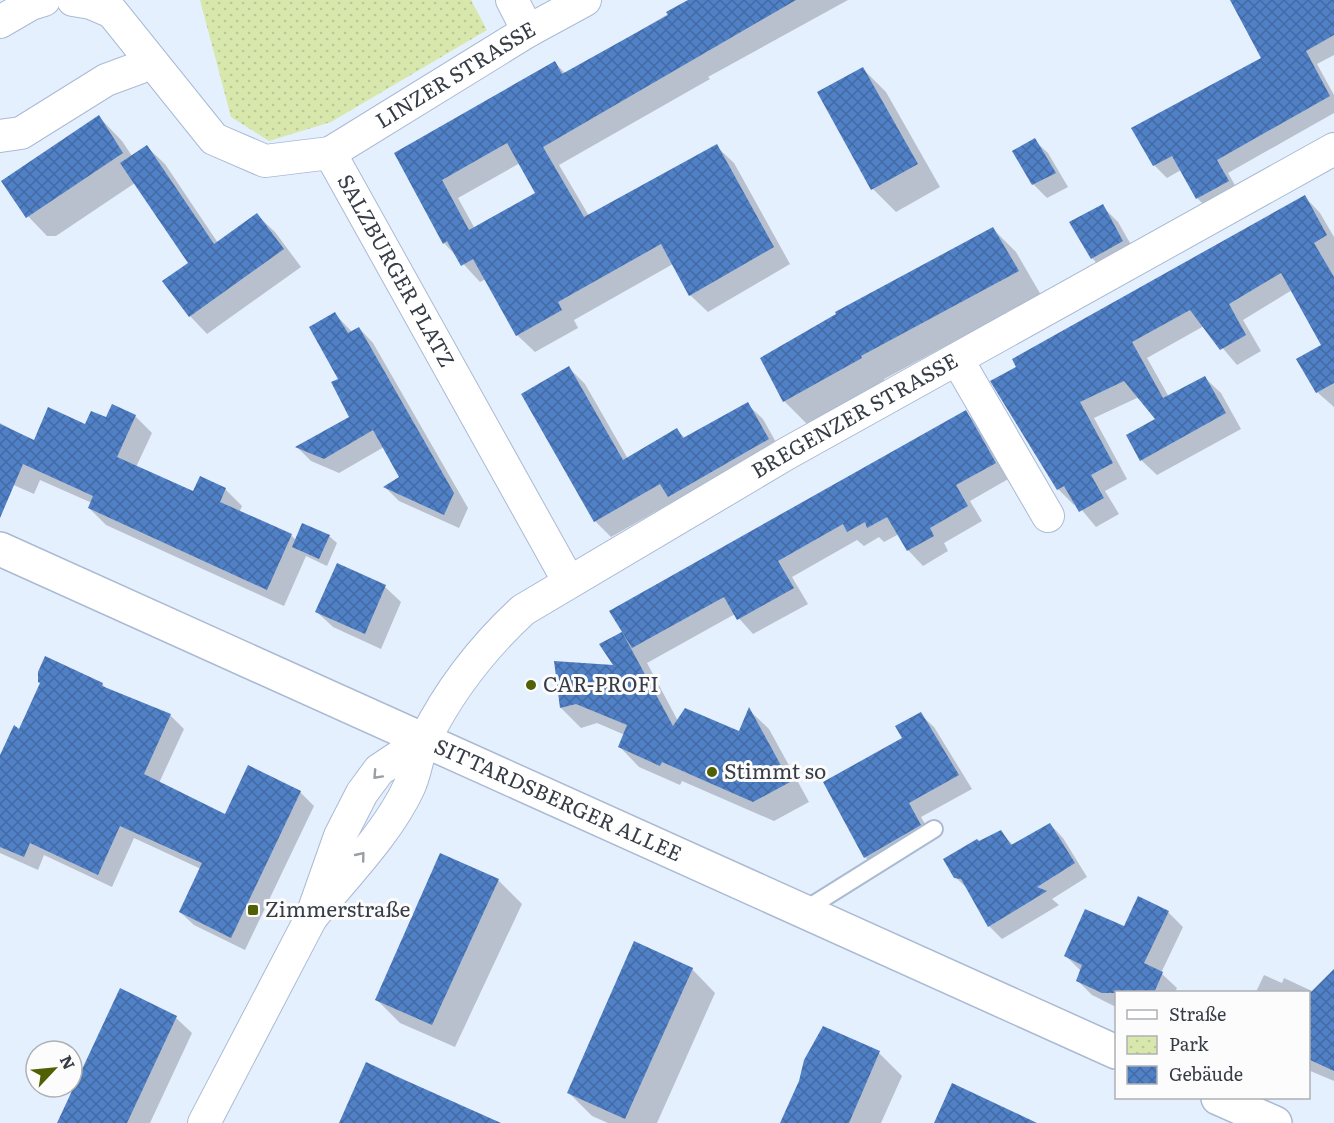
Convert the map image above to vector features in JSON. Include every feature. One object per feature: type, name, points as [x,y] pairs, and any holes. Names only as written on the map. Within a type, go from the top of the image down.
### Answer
[{"type":"main road","name":"SITTARDSBERGER ALLEE","points":[[0,549],[1115,1052]]},
{"type":"main road","points":[[1220,1099],[1275,1123]]},
{"type":"street","points":[[0,22],[31,4],[44,0]]},
{"type":"street","name":"SALZBURGER PLATZ","points":[[73,0],[91,3],[112,12],[214,139],[265,161],[330,153],[569,582]]},
{"type":"street","points":[[512,0],[528,31]]},
{"type":"street","name":"LINZER STRASSE","points":[[330,153],[528,31],[585,0]]},
{"type":"street","points":[[0,136],[21,133],[106,80],[152,63]]},
{"type":"street","name":"BREGENZER STRASSE","points":[[424,740],[490,640],[523,609],[786,454],[1334,149]]},
{"type":"street","points":[[957,359],[1048,516]]},
{"type":"street","points":[[204,1123],[311,918],[340,836],[362,793],[379,770],[424,740]]},
{"type":"lane","points":[[803,911],[934,830]]},
{"type":"green space","points":[[200,0],[471,0],[487,30],[331,122],[269,141],[231,117]]},
{"type":"building","points":[[688,0],[796,0],[543,147],[584,217],[717,144],[774,247],[689,296],[661,244],[558,302],[562,310],[516,336],[473,259],[461,266],[447,241],[443,244],[394,153],[555,61],[562,74],[668,15],[666,12]],"holes":[[[507,143],[535,193],[469,230],[442,180]]]},
{"type":"building","points":[[1230,0],[1334,0],[1334,35],[1306,51],[1330,96],[1217,160],[1229,181],[1196,199],[1172,156],[1153,166],[1131,128],[1261,58]]},
{"type":"building","points":[[863,67],[918,164],[871,190],[817,92]]},
{"type":"building","points":[[99,115],[123,153],[26,218],[1,181]]},
{"type":"building","points":[[1035,138],[1056,173],[1032,185],[1012,151]]},
{"type":"building","points":[[147,145],[214,244],[257,213],[284,249],[189,317],[162,281],[188,263],[120,163]]},
{"type":"building","points":[[1305,195],[1327,235],[1314,243],[1334,277],[1334,383],[1316,393],[1296,359],[1321,345],[1281,273],[1229,304],[1246,335],[1220,350],[1190,310],[1132,342],[1163,398],[1205,376],[1226,413],[1140,461],[1126,435],[1155,419],[1124,381],[1080,402],[1113,463],[1091,475],[1104,498],[1079,512],[1064,486],[1057,490],[990,381],[1016,367],[1012,359]]},
{"type":"building","points":[[1103,204],[1123,241],[1091,259],[1069,222]]},
{"type":"building","points":[[993,227],[1019,271],[861,356],[862,358],[783,402],[760,358],[836,314],[835,312]]},
{"type":"building","points":[[335,312],[348,333],[359,327],[454,493],[444,515],[383,487],[399,477],[373,430],[324,459],[295,447],[349,417],[331,382],[338,379],[309,327]]},
{"type":"building","points":[[569,366],[623,460],[677,428],[683,438],[748,402],[769,439],[668,497],[660,484],[594,522],[521,394]]},
{"type":"building","points":[[112,404],[136,415],[117,457],[193,491],[200,476],[226,488],[220,502],[292,534],[267,590],[88,508],[93,496],[23,464],[0,518],[0,424],[34,440],[48,407],[85,424],[91,411],[106,417]]},
{"type":"building","points":[[966,410],[996,463],[956,485],[968,506],[930,528],[934,536],[907,551],[887,517],[867,528],[865,522],[847,532],[843,524],[778,561],[794,588],[737,620],[724,597],[632,648],[609,611]]},
{"type":"building","points":[[302,523],[330,535],[319,559],[292,547]]},
{"type":"building","points":[[337,563],[386,585],[365,634],[315,612]]},
{"type":"building","points":[[622,632],[673,726],[685,708],[739,731],[749,707],[790,782],[753,802],[662,762],[660,766],[618,747],[627,725],[576,704],[560,708],[554,661],[613,665],[599,644]]},
{"type":"building","points":[[45,656],[103,683],[102,686],[171,714],[144,774],[225,814],[248,765],[301,791],[231,938],[179,912],[202,863],[120,826],[98,875],[30,843],[24,857],[0,847],[0,755],[14,725],[19,729],[40,683],[38,672]]},
{"type":"building","points":[[921,712],[959,775],[909,803],[921,825],[864,858],[823,782],[902,738],[895,726]]},
{"type":"building","points":[[1050,823],[1075,863],[1037,887],[1047,891],[988,927],[961,879],[954,878],[943,859],[977,839],[979,841],[1001,830],[1011,845]]},
{"type":"building","points":[[440,853],[499,879],[432,1025],[375,1000]]},
{"type":"building","points":[[1138,896],[1169,911],[1144,963],[1163,972],[1155,991],[1102,993],[1076,981],[1082,965],[1064,956],[1085,909],[1124,926]]},
{"type":"building","points":[[634,941],[693,968],[625,1119],[567,1093]]},
{"type":"building","points":[[1334,969],[1334,1071],[1310,1060],[1310,993]]},
{"type":"building","points":[[120,988],[177,1016],[127,1123],[57,1123],[68,1099],[84,1099],[84,1065]]},
{"type":"building","points":[[823,1026],[880,1051],[849,1123],[780,1123],[799,1081],[804,1060]]},
{"type":"building","points":[[366,1062],[398,1077],[501,1123],[339,1123]]},
{"type":"building","points":[[952,1083],[1037,1123],[934,1123]]},
{"type":"place","name":"CAR-PROFI","points":[[531,685]]},
{"type":"place","name":"Stimmt so","points":[[712,772]]},
{"type":"place","name":"Zimmerstraße","points":[[253,910]]}]
